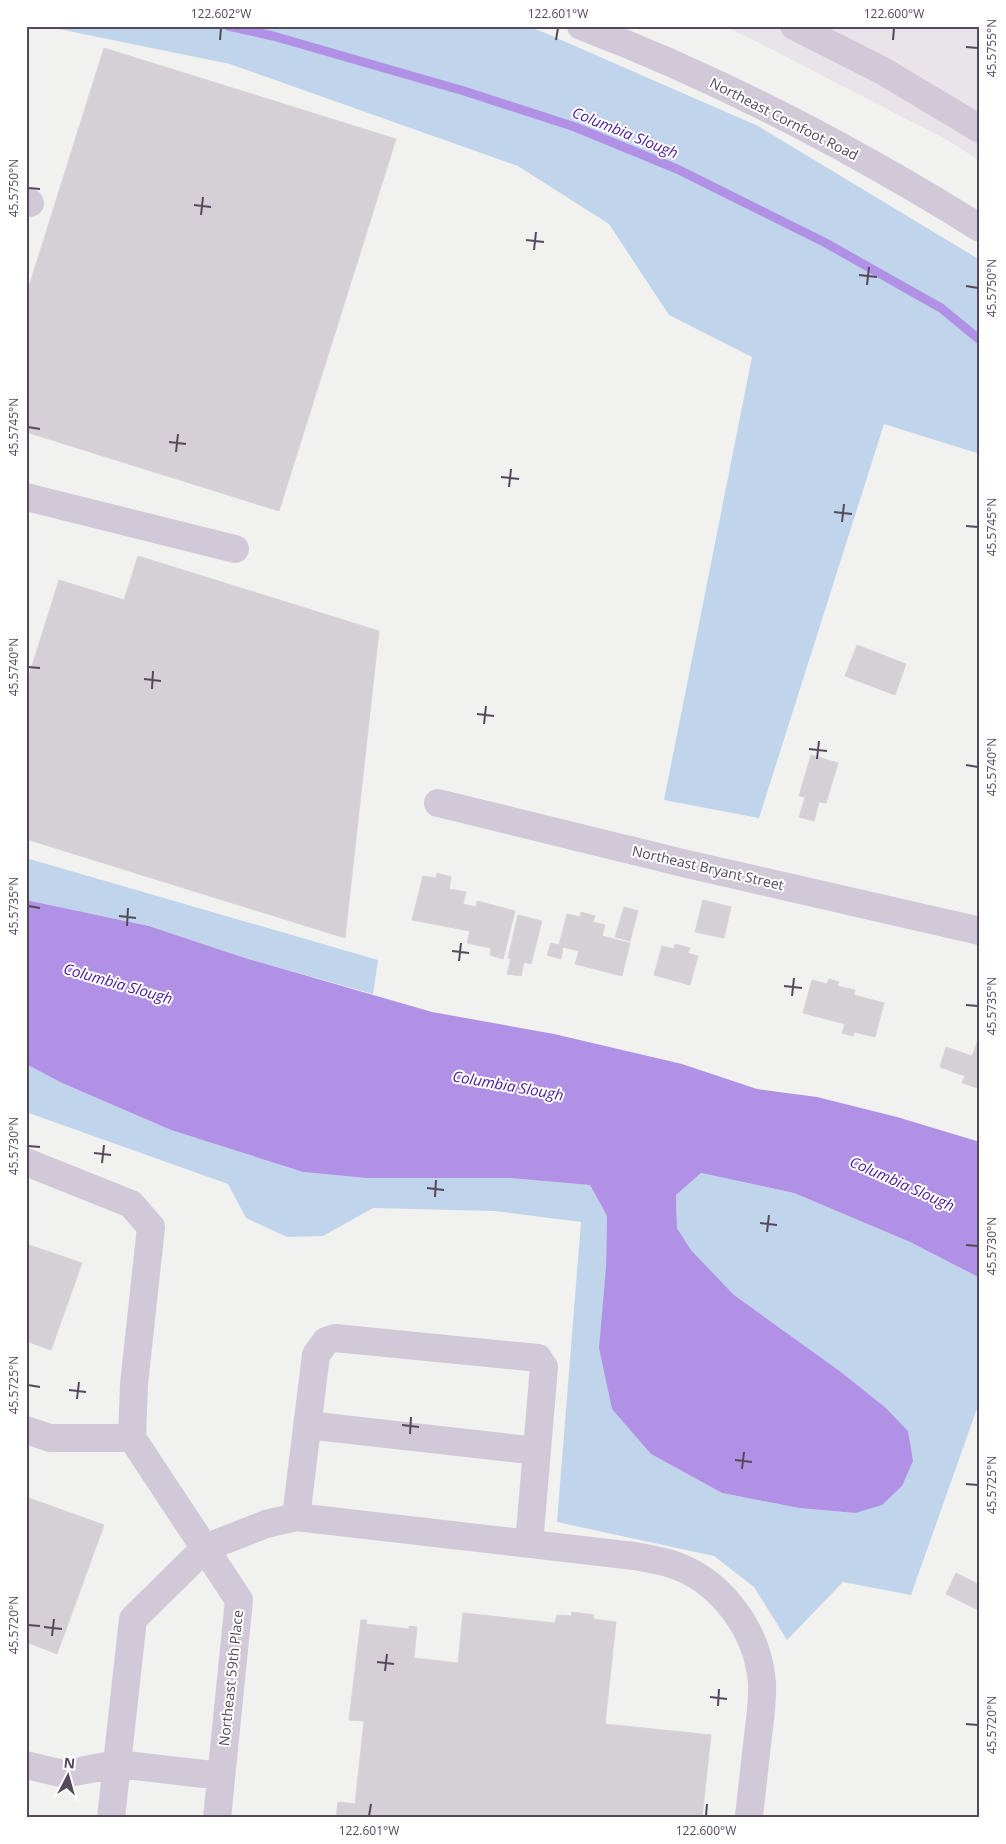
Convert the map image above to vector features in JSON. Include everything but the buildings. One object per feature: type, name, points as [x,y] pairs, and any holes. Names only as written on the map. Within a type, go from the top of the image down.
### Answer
[{"type":"street","name":"Northeast Cornfoot Road","points":[[581,26],[654,56],[769,108],[894,176],[980,228]]},
{"type":"street","points":[[794,26],[883,71],[980,129]]},
{"type":"street","points":[[26,497],[235,549]]},
{"type":"street","name":"Northeast Bryant Street","points":[[438,803],[687,864],[980,930]]},
{"type":"street","points":[[26,1162],[131,1204],[151,1227],[134,1384],[132,1438],[50,1438],[26,1430]]},
{"type":"street","points":[[296,1517],[316,1355],[326,1341],[335,1338],[538,1358],[544,1367],[529,1544]]},
{"type":"street","points":[[307,1425],[537,1450]]},
{"type":"street","name":"Northeast 59th Place","points":[[132,1438],[240,1600],[217,1818]]},
{"type":"street","points":[[111,1818],[134,1619],[205,1548],[266,1524],[296,1517],[634,1556],[669,1564],[692,1574],[716,1590],[736,1611],[751,1638],[762,1682],[761,1709],[749,1816]]},
{"type":"street","points":[[26,1765],[64,1774],[117,1764],[221,1776]]},
{"type":"shaded area","points":[[44,26],[525,26],[543,32],[758,126],[980,260],[980,454],[884,424],[759,818],[664,800],[752,357],[669,315],[609,224],[518,166],[230,64]]},
{"type":"shaded area","points":[[724,26],[980,26],[980,161],[949,141]]},
{"type":"shaded area","points":[[26,858],[378,960],[373,994],[245,958],[149,926],[26,900]]},
{"type":"shaded area","points":[[26,1064],[62,1083],[171,1130],[303,1172],[366,1178],[509,1178],[590,1185],[607,1216],[606,1268],[651,1454],[722,1493],[799,1508],[855,1513],[908,1431],[886,1408],[841,1372],[734,1295],[691,1250],[677,1228],[676,1195],[701,1173],[794,1193],[910,1242],[980,1278],[980,1400],[911,1595],[843,1582],[787,1640],[754,1587],[714,1556],[557,1522],[581,1222],[494,1211],[373,1208],[323,1236],[287,1237],[246,1218],[228,1184],[26,1112]]},
{"type":"water","points":[[26,900],[149,926],[245,958],[432,1012],[554,1034],[682,1064],[757,1089],[817,1097],[897,1117],[980,1142],[980,1278],[910,1242],[794,1193],[701,1173],[676,1195],[677,1228],[691,1250],[734,1295],[841,1372],[886,1408],[908,1431],[913,1461],[902,1486],[882,1505],[855,1513],[799,1508],[722,1493],[651,1454],[612,1409],[599,1348],[606,1268],[607,1216],[590,1185],[509,1178],[366,1178],[303,1172],[171,1130],[62,1083],[26,1064]]},
{"type":"waterway","name":"Columbia Slough","points":[[228,26],[273,36],[464,91],[575,127],[677,169],[824,242],[941,308],[980,340]]}]
